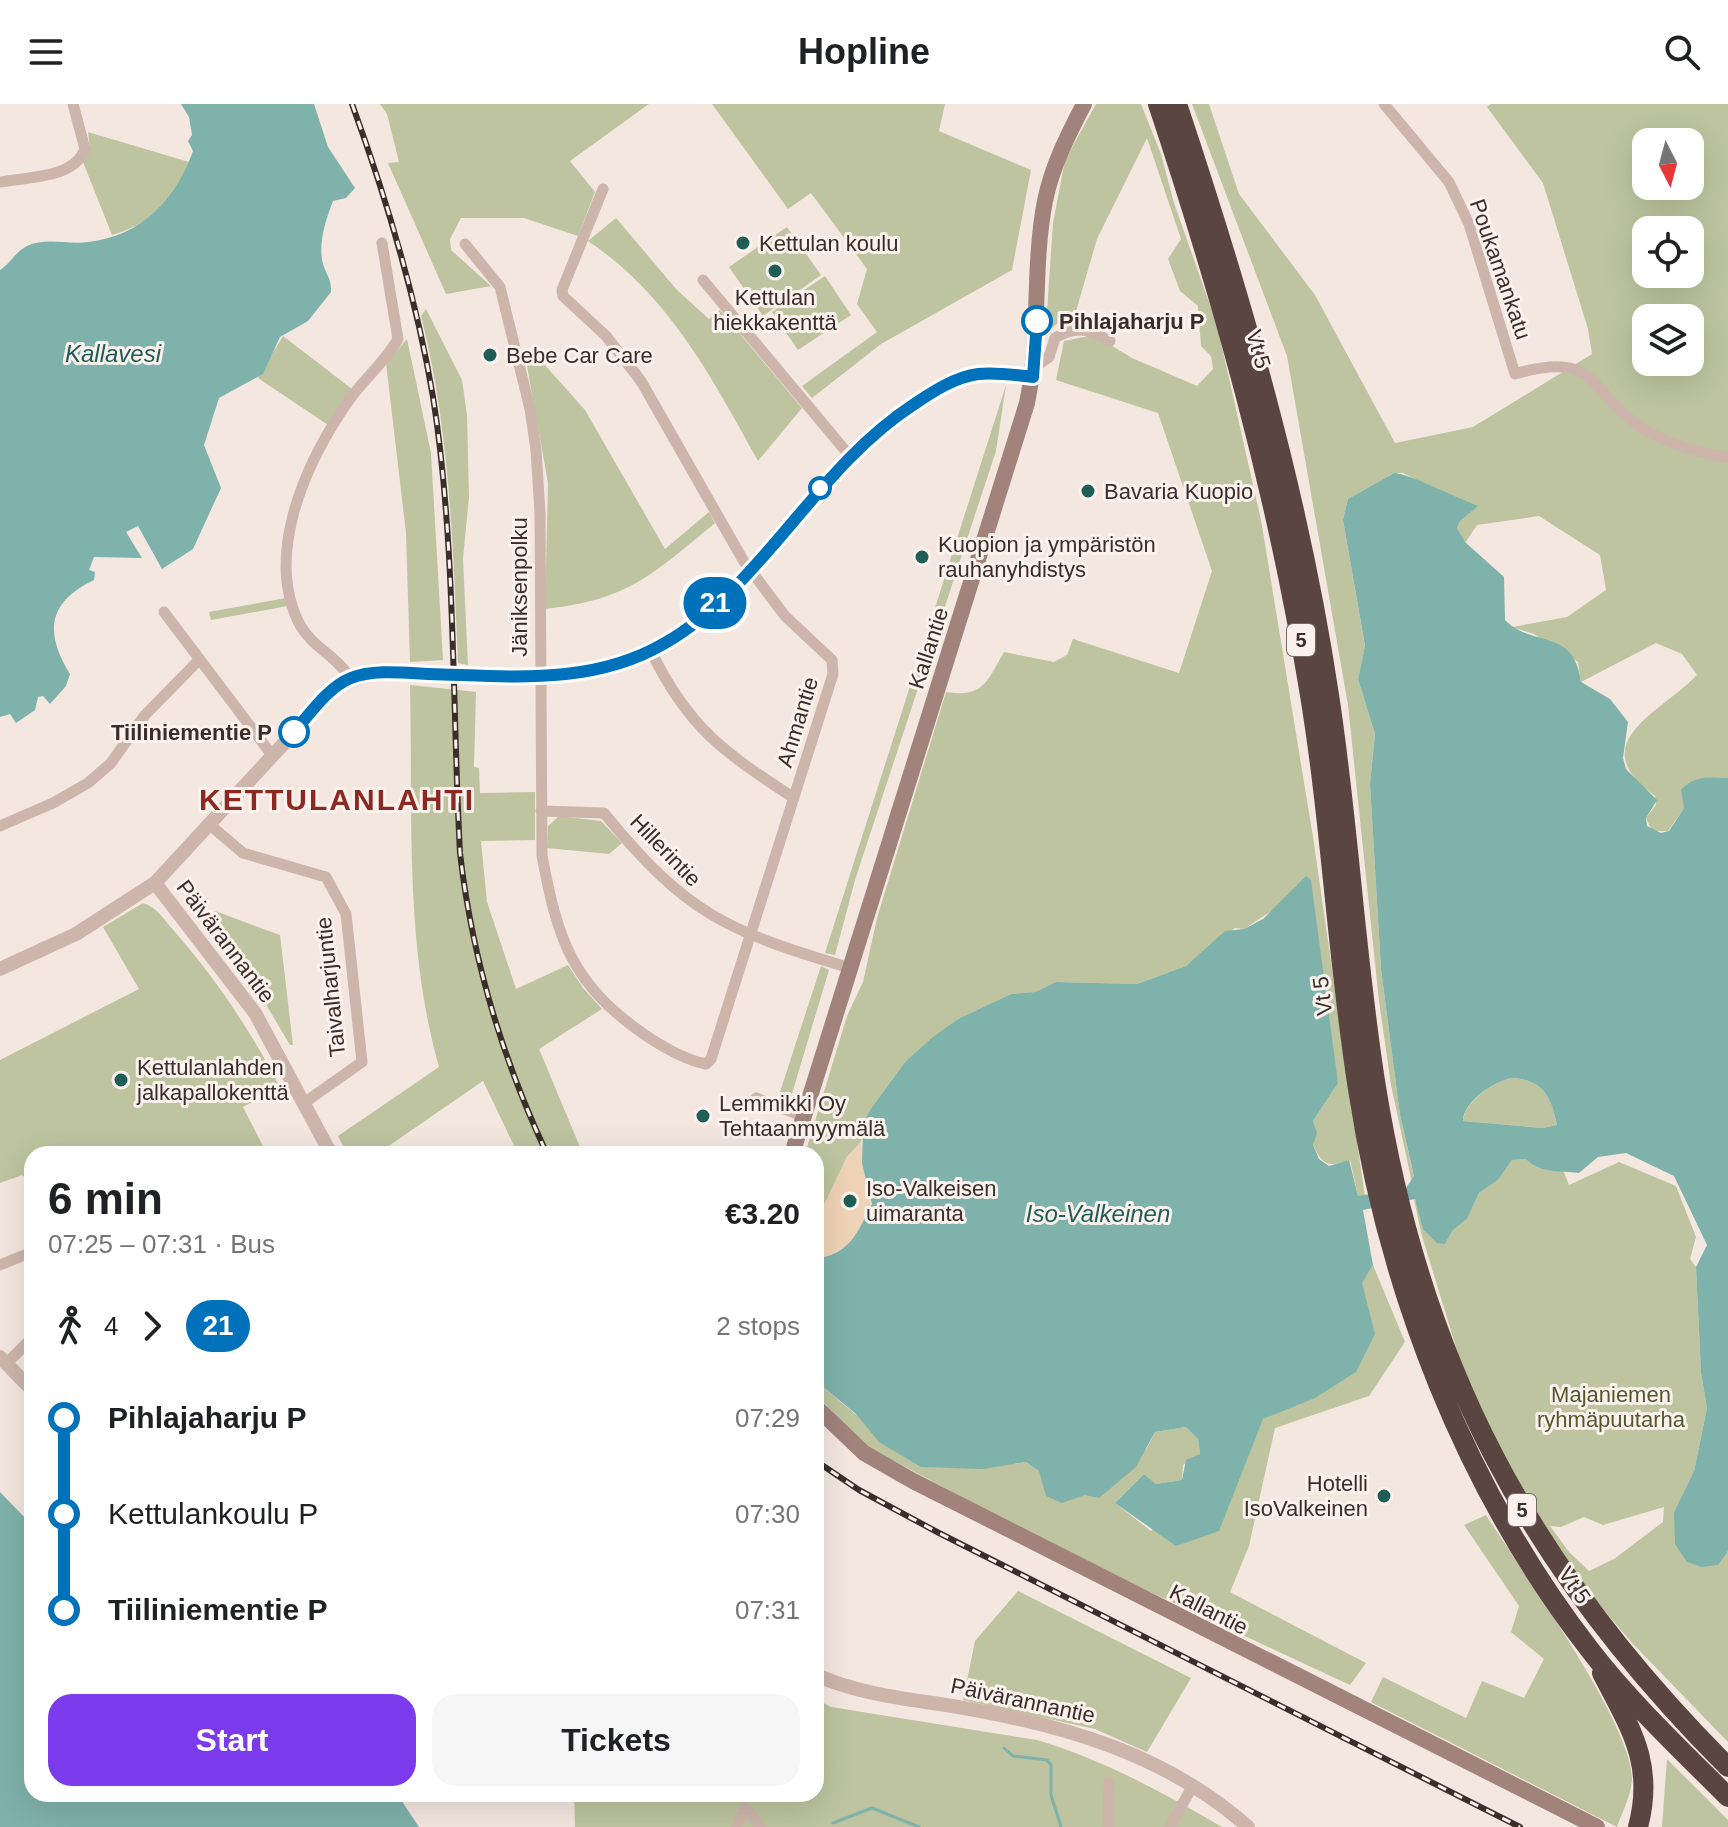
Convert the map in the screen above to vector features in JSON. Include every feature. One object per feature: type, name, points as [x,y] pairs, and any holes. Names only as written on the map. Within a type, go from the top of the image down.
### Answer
[{"type":"highway","name":"Vt 5","points":[[1158,104],[1237,356],[1291,584],[1310,695],[1357,1088],[1388,1197],[1413,1317],[1459,1429],[1503,1519],[1591,1652],[1728,1797]]},
{"type":"highway","name":"Vt 5","points":[[1177,104],[1252,351],[1308,580],[1329,693],[1388,1197],[1451,1369],[1522,1509],[1560,1571],[1628,1662],[1728,1767]]},
{"type":"highway","points":[[1591,1652],[1642,1759],[1644,1790],[1638,1827]]},
{"type":"main road","name":"Kallantie","points":[[794,1146],[993,519],[1033,372],[1039,252],[1046,197],[1057,157],[1084,104]]},
{"type":"main road","name":"Kallantie","points":[[824,1415],[864,1453],[913,1481],[1597,1827]]},
{"type":"street","points":[[0,182],[61,171],[76,164],[85,149],[73,104]]},
{"type":"street","name":"Poukamankatu","points":[[1384,104],[1449,182],[1469,224],[1515,374],[1538,367],[1567,367],[1584,373],[1639,426],[1672,445],[1728,458]]},
{"type":"street","name":"Ahmantie","points":[[603,189],[562,290],[563,296],[606,336],[641,381],[750,569],[785,616],[832,660],[833,674],[711,1059],[706,1064]]},
{"type":"street","points":[[350,678],[344,667],[315,646],[301,626],[288,590],[286,556],[294,514],[323,445],[345,405],[398,339],[382,243]]},
{"type":"street","name":"Jäniksenpolku","points":[[465,244],[500,287],[530,409],[540,513],[542,856],[552,904],[574,964],[585,983],[613,1012],[650,1038],[706,1064]]},
{"type":"street","points":[[703,280],[849,455]]},
{"type":"street","points":[[0,969],[76,934],[155,883],[335,688],[350,678],[396,673],[539,678],[595,671],[651,651],[698,621],[750,569],[849,455],[895,417],[952,382],[978,374],[1033,372],[1049,357],[1055,338],[1069,330],[1081,328],[1110,341]]},
{"type":"street","points":[[164,612],[272,755]]},
{"type":"street","points":[[651,651],[685,711],[715,744],[794,798]]},
{"type":"street","points":[[0,826],[53,803],[88,783],[111,763],[153,706],[198,661]]},
{"type":"street","name":"Hillerintie","points":[[541,811],[604,813],[663,882],[714,919],[750,936],[850,968]]},
{"type":"street","name":"Taivalharjuntie","points":[[210,825],[243,853],[326,877],[346,914],[362,1062],[304,1103]]},
{"type":"street","name":"Päivärannantie","points":[[155,883],[255,1013],[327,1146]]},
{"type":"street","points":[[756,1098],[803,1116]]},
{"type":"street","points":[[0,1265],[24,1255]]},
{"type":"street","points":[[24,1344],[3,1361],[24,1382]]},
{"type":"street","name":"Päivärannantie","points":[[824,1678],[877,1695],[1021,1718],[1073,1730],[1112,1744],[1192,1787],[1248,1827]]},
{"type":"street","points":[[1108,1827],[1109,1782]]},
{"type":"street","points":[[1170,1827],[1192,1787]]},
{"type":"street","points":[[737,1827],[745,1807],[760,1827]]},
{"type":"green space","points":[[380,104],[649,104],[570,161],[595,192],[578,236],[524,218],[461,218],[450,239],[451,250],[491,286],[446,294],[388,163],[399,162],[387,114]]},
{"type":"green space","points":[[712,104],[945,104],[939,131],[1031,170],[1012,270],[881,344],[812,398],[802,386],[877,332],[857,304],[867,269],[811,193],[788,209]]},
{"type":"green space","points":[[1096,104],[1141,104],[1161,154],[1174,203],[1217,325],[1261,520],[1313,837],[1365,1197],[1358,1196],[1350,1160],[1327,1163],[1313,1145],[1316,1133],[1313,1121],[1338,1083],[1297,885],[1279,906],[1244,929],[1235,928],[1186,966],[1137,984],[1056,982],[1035,992],[1011,994],[958,1019],[905,1062],[870,1110],[861,1142],[847,1157],[824,1205],[824,1146],[807,1146],[847,1016],[863,982],[877,918],[946,692],[977,690],[988,679],[1004,652],[1054,662],[1067,655],[1073,639],[1179,673],[1212,571],[1158,413],[1056,380],[1064,341],[1094,335],[1132,358],[1197,386],[1213,369],[1211,356],[1201,346],[1198,306],[1180,291],[1168,259],[1181,239],[1147,138],[1097,239],[1074,318],[1066,316],[1052,328],[1046,326],[1053,223],[1065,160]]},
{"type":"green space","points":[[1192,104],[1209,104],[1239,194],[1315,295],[1395,443],[1473,427],[1592,354],[1588,329],[1543,183],[1487,107],[1491,104],[1728,104],[1728,778],[1707,777],[1684,801],[1684,808],[1668,831],[1652,831],[1646,818],[1656,805],[1655,796],[1634,777],[1625,760],[1626,745],[1634,730],[1648,716],[1697,675],[1682,654],[1656,643],[1581,682],[1578,662],[1534,634],[1512,627],[1567,617],[1606,590],[1600,555],[1539,516],[1477,525],[1465,543],[1457,528],[1460,521],[1443,494],[1403,473],[1394,473],[1348,499],[1343,520],[1365,647],[1358,679],[1375,734],[1370,784],[1381,969],[1400,1115],[1414,1177],[1412,1183],[1391,1085],[1379,1001],[1348,705],[1287,356]]},
{"type":"green space","points":[[88,132],[189,162],[176,188],[160,209],[139,224],[112,235],[83,162],[90,149]]},
{"type":"green space","points":[[616,218],[677,290],[709,319],[720,310],[802,408],[758,461],[705,369],[665,312],[642,286],[588,241]]},
{"type":"green space","name":"Kettulan hiekkakenttä","points":[[787,227],[821,275],[763,316],[729,267]]},
{"type":"green space","points":[[825,276],[851,315],[798,350],[772,312]]},
{"type":"green space","points":[[426,309],[462,380],[467,415],[469,497],[463,559],[468,665],[458,663],[448,488],[438,402],[421,316]]},
{"type":"green space","points":[[283,336],[352,389],[328,425],[258,378]]},
{"type":"green space","points":[[407,339],[431,453],[443,660],[410,662],[406,533],[386,363]]},
{"type":"green space","points":[[525,355],[536,355],[585,410],[665,549],[709,512],[715,523],[638,582],[598,599],[545,609],[548,483]]},
{"type":"green space","points":[[1006,385],[996,451],[855,880],[835,955],[825,953]]},
{"type":"green space","points":[[286,598],[288,606],[211,620],[209,612]]},
{"type":"green space","points":[[410,685],[476,692],[474,767],[479,768],[480,793],[535,792],[535,840],[481,841],[487,902],[516,989],[568,965],[602,1009],[539,1049],[580,1146],[514,1146],[483,1081],[389,1146],[343,1146],[338,1136],[439,1067],[420,973],[411,829]]},
{"type":"green space","points":[[559,816],[601,821],[622,843],[609,854],[547,848],[548,826]]},
{"type":"green space","points":[[143,903],[160,915],[219,987],[280,1087],[243,1107],[263,1146],[24,1146],[24,1177],[0,1183],[0,1060],[139,989],[103,927]]},
{"type":"green space","points":[[215,911],[280,935],[293,1045],[290,1045],[255,986],[208,926]]},
{"type":"green space","points":[[821,966],[829,970],[791,1097],[780,1092]]},
{"type":"green space","points":[[1512,1078],[1531,1082],[1544,1091],[1557,1125],[1542,1128],[1463,1121],[1474,1100],[1497,1083]]},
{"type":"green space","name":"Majaniemen ryhmäpuutarha","points":[[1527,1159],[1547,1170],[1563,1170],[1569,1185],[1619,1162],[1676,1186],[1696,1237],[1690,1259],[1696,1267],[1701,1373],[1707,1408],[1694,1471],[1674,1512],[1726,1554],[1728,1551],[1728,1742],[1634,1645],[1576,1578],[1520,1486],[1468,1386],[1421,1233],[1414,1199],[1445,1244],[1453,1230],[1467,1219],[1479,1193],[1498,1180],[1512,1160]],"holes":[[[1664,1507],[1663,1522],[1614,1559],[1589,1571],[1569,1552],[1550,1526],[1561,1527],[1584,1517],[1603,1525]]]},
{"type":"green space","points":[[1373,1265],[1405,1342],[1369,1396],[1275,1428],[1249,1546],[1230,1592],[1366,1663],[1350,1685],[1077,1558],[862,1444],[824,1403],[824,1388],[855,1414],[1016,1464],[1026,1462],[1039,1471],[1146,1450],[1155,1432],[1186,1427],[1198,1439],[1200,1454],[1183,1465],[1182,1480],[1156,1484],[1144,1474],[1115,1503],[1151,1531],[1176,1491],[1263,1419],[1279,1411]]},
{"type":"green space","points":[[1486,1515],[1572,1647],[1615,1723],[1628,1755],[1632,1780],[1617,1827],[1371,1702],[1383,1677],[1466,1718],[1482,1681],[1524,1698],[1544,1659],[1511,1632],[1519,1606],[1464,1525]]},
{"type":"green space","points":[[1018,1591],[1191,1678],[1147,1752],[1095,1729],[963,1700],[975,1641]]},
{"type":"green space","points":[[824,1703],[831,1707],[1037,1740],[1086,1757],[1132,1778],[1222,1827],[575,1827],[574,1802],[824,1802]]},
{"type":"green space","points":[[1667,1759],[1728,1820],[1728,1827],[1662,1827]]},
{"type":"sand","name":"Iso-Valkeisen uimaranta","points":[[861,1142],[871,1205],[863,1225],[851,1241],[824,1257],[824,1205],[847,1157]]},
{"type":"water","name":"Kallavesi","points":[[181,104],[314,104],[328,147],[355,188],[346,198],[333,201],[324,230],[322,260],[331,292],[308,321],[280,337],[263,374],[219,398],[204,445],[221,488],[193,549],[162,569],[138,526],[126,532],[142,558],[94,557],[89,570],[95,572],[94,580],[67,598],[55,620],[56,645],[70,674],[66,686],[50,704],[43,696],[38,697],[35,710],[16,723],[10,714],[0,717],[0,270],[19,251],[34,243],[80,243],[107,238],[125,232],[154,212],[177,185],[193,151],[188,141],[192,135],[189,117]]},
{"type":"water","name":"Iso-Valkeinen","points":[[1394,473],[1478,506],[1460,521],[1457,528],[1465,542],[1504,577],[1505,620],[1527,634],[1550,641],[1570,653],[1581,682],[1610,699],[1628,722],[1623,758],[1626,769],[1657,800],[1646,818],[1647,826],[1661,833],[1669,831],[1684,808],[1681,790],[1686,785],[1703,778],[1728,778],[1728,1551],[1718,1565],[1702,1567],[1687,1562],[1675,1544],[1674,1512],[1694,1471],[1707,1408],[1701,1373],[1696,1267],[1707,1245],[1674,1176],[1626,1153],[1598,1157],[1579,1173],[1544,1169],[1526,1159],[1512,1160],[1498,1180],[1479,1193],[1467,1219],[1453,1230],[1445,1244],[1437,1243],[1423,1229],[1415,1199],[1363,1210],[1373,1265],[1362,1283],[1375,1334],[1356,1372],[1315,1398],[1263,1419],[1219,1531],[1176,1546],[1115,1503],[1144,1474],[1156,1484],[1182,1480],[1186,1460],[1200,1454],[1198,1439],[1186,1427],[1155,1432],[1136,1467],[1099,1498],[1085,1495],[1062,1503],[1046,1496],[1039,1471],[1026,1462],[983,1469],[921,1467],[879,1442],[856,1414],[824,1388],[824,1257],[837,1252],[852,1240],[872,1204],[862,1163],[863,1125],[870,1110],[905,1062],[958,1019],[1011,994],[1035,992],[1056,982],[1137,984],[1186,966],[1225,931],[1244,929],[1263,919],[1306,876],[1311,880],[1338,1083],[1313,1121],[1317,1133],[1313,1145],[1319,1159],[1329,1166],[1349,1160],[1358,1196],[1406,1188],[1414,1176],[1400,1115],[1381,969],[1370,784],[1375,734],[1358,679],[1365,646],[1343,520],[1348,499]],"holes":[[[1512,1078],[1531,1082],[1544,1091],[1557,1125],[1542,1128],[1463,1121],[1468,1107],[1489,1088]]]},
{"type":"water","points":[[0,1492],[24,1517],[24,1802],[402,1802],[419,1827],[0,1827]]},
{"type":"waterway","points":[[1004,1748],[1013,1756],[1047,1760],[1051,1765],[1051,1795],[1061,1827]]},
{"type":"waterway","points":[[833,1823],[872,1808],[919,1827]]},
{"type":"railway","points":[[352,104],[399,249],[433,397],[450,566],[460,853],[472,931],[503,1044],[543,1146]]},
{"type":"railway","points":[[824,1466],[859,1490],[939,1533],[1520,1827]]},
{"type":"bus line","name":"21","points":[[294,732],[335,688],[350,678],[396,673],[556,677],[626,662],[668,642],[698,621],[750,569],[849,455],[895,417],[952,382],[978,374],[1033,377],[1037,321]]},
{"type":"place","name":"Kettulan koulu","points":[[743,243]]},
{"type":"place","name":"Kettulan hiekkakenttä","points":[[775,271]]},
{"type":"place","name":"Pihlajaharju P","points":[[1037,321]]},
{"type":"place","name":"Bebe Car Care","points":[[490,355]]},
{"type":"place","name":"Bavaria Kuopio","points":[[1088,491]]},
{"type":"place","name":"Kuopion ja ympäristön rauhanyhdistys","points":[[922,557]]},
{"type":"place","name":"Tiiliniementie P","points":[[294,732]]},
{"type":"place","name":"Kettulanlahden jalkapallokenttä","points":[[121,1080]]},
{"type":"place","name":"Lemmikki Oy Tehtaanmyymälä","points":[[703,1116]]},
{"type":"place","name":"Iso-Valkeisen uimaranta","points":[[850,1201]]},
{"type":"place","name":"Hotelli IsoValkeinen","points":[[1384,1496]]},
{"type":"district","name":"KETTULANLAHTI","points":[[337,800]]}]
